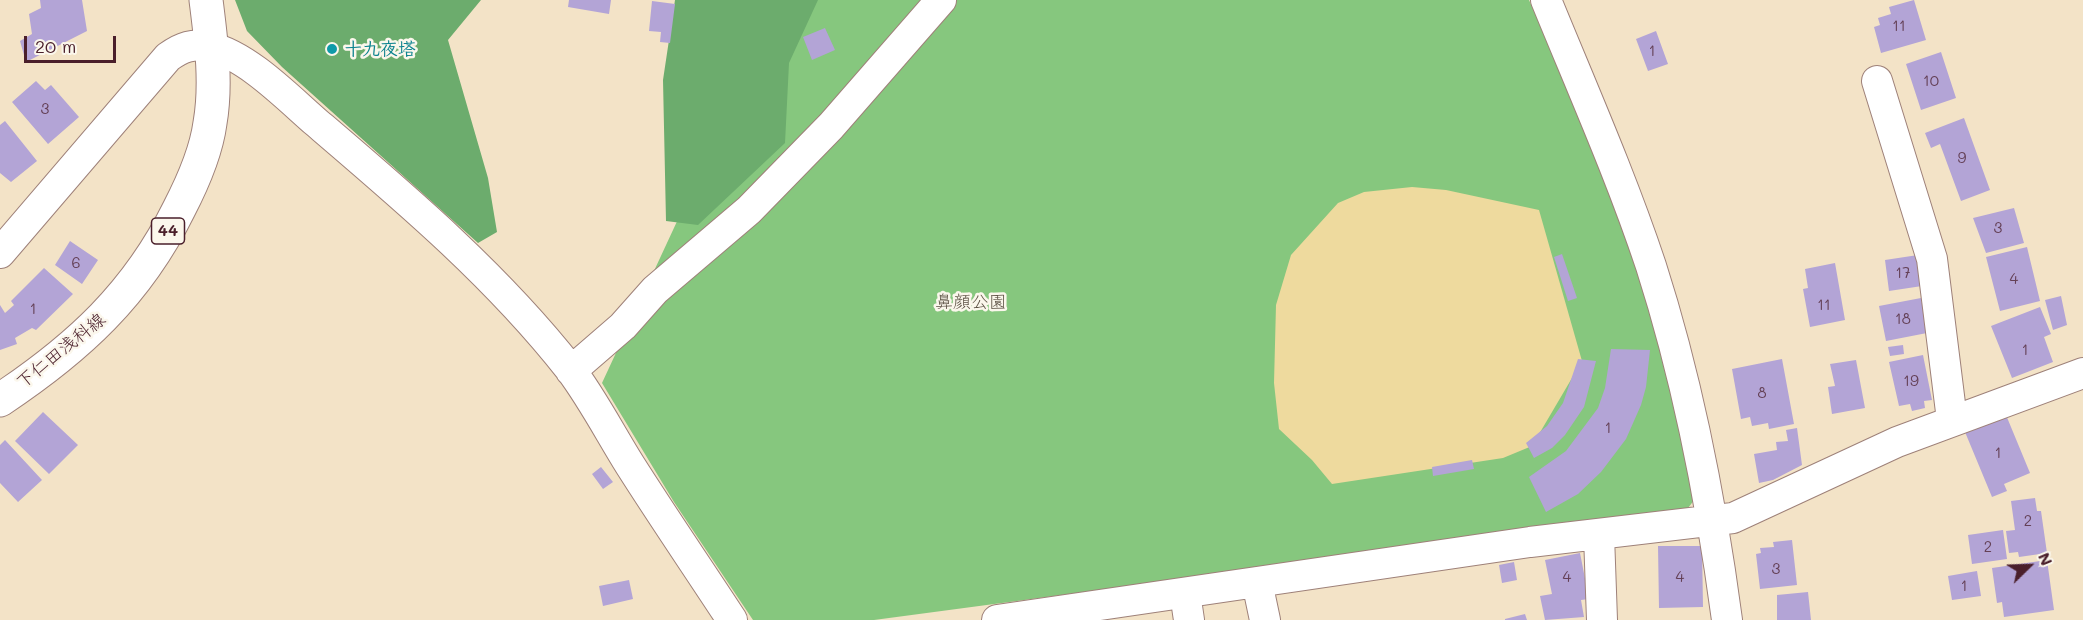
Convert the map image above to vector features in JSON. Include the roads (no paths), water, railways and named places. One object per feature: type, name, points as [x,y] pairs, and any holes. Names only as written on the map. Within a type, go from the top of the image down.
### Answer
[{"type":"main road","name":"下仁田浅科線","points":[[0,400],[75,345],[118,303],[158,248],[191,185],[204,150],[213,101],[212,47],[206,0]]},
{"type":"street","points":[[571,371],[623,326],[655,290],[749,210],[831,126],[941,0]]},
{"type":"street","points":[[1546,0],[1651,266],[1693,421],[1714,522],[1727,620]]},
{"type":"street","points":[[0,253],[168,57],[183,47],[212,47],[237,59],[269,81],[396,190],[493,282],[571,371],[732,620]]},
{"type":"street","points":[[1877,81],[1932,259],[1952,420]]},
{"type":"street","points":[[997,620],[1187,606],[1257,582],[1733,518],[1897,442],[2083,373]]},
{"type":"street","points":[[1599,535],[1602,620]]},
{"type":"street","points":[[1257,582],[1265,620]]},
{"type":"place","name":"十九夜塔","points":[[332,49]]},
{"type":"park label","name":"鼻顔公園","points":[[971,302]]}]
